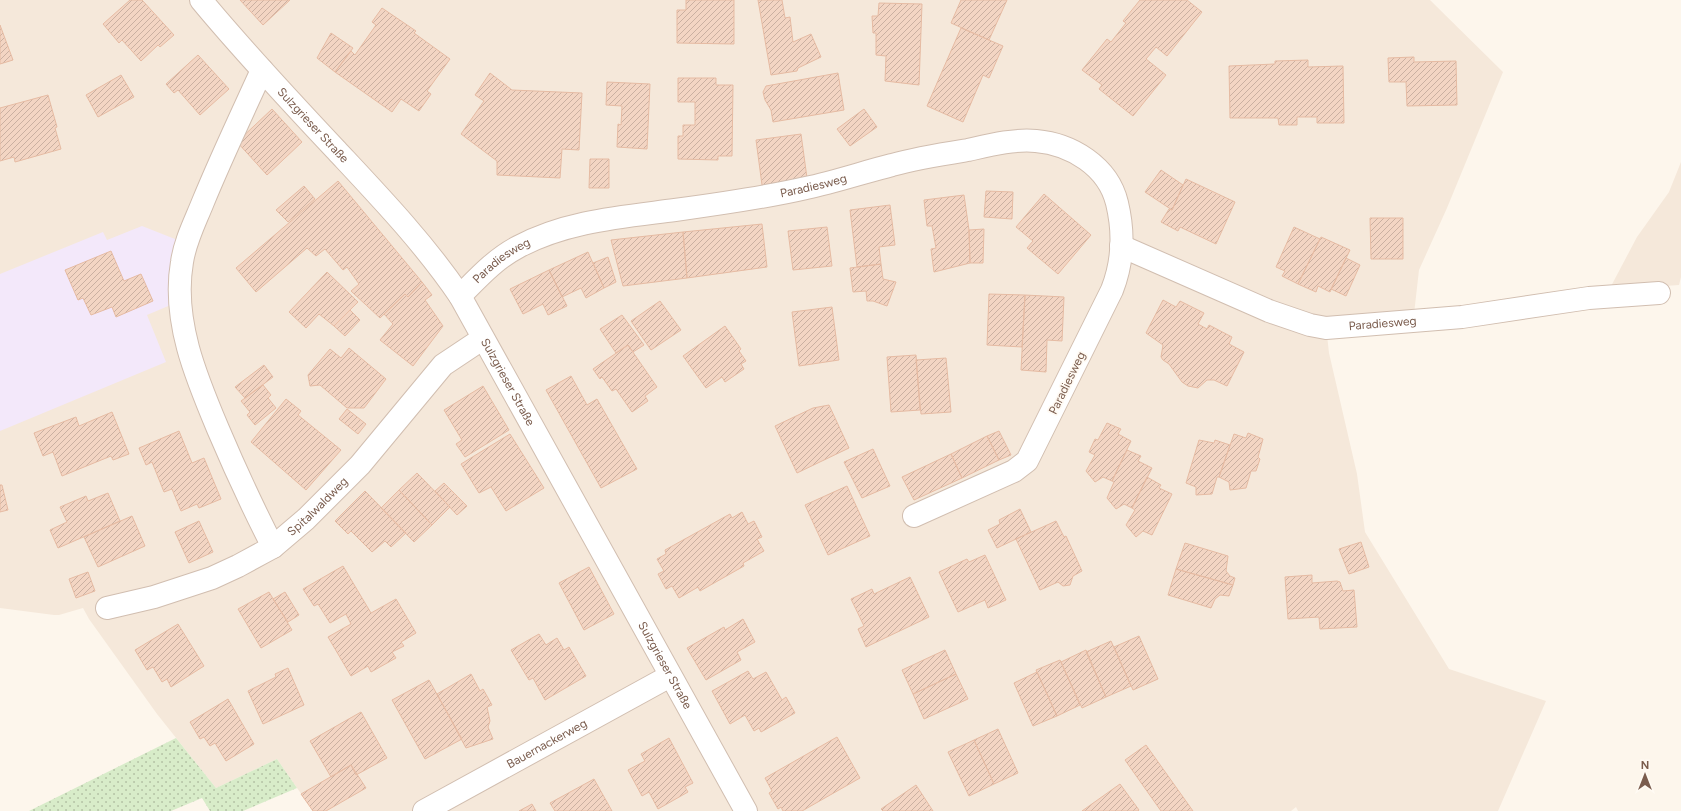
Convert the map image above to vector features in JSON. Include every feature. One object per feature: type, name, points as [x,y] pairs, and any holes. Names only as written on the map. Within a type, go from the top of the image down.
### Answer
[{"type":"street","name":"Sulzgrieser Straße","points":[[201,0],[262,70],[378,194],[434,260],[460,296],[482,339],[576,508],[603,551],[670,676],[746,811]]},
{"type":"street","points":[[262,70],[188,238],[182,262],[179,289],[185,333],[198,380],[230,457],[273,546]]},
{"type":"street","name":"Paradiesweg","points":[[460,296],[494,263],[518,247],[546,235],[579,225],[610,218],[684,208],[807,188],[914,160],[1003,143],[1026,140],[1047,142],[1067,148],[1085,158],[1100,171],[1111,186],[1116,197],[1120,217],[1121,246],[1118,269],[1112,290],[1033,452],[1024,464],[1014,471],[914,516]]},
{"type":"street","name":"Paradiesweg","points":[[1121,246],[1269,311],[1310,325],[1326,328],[1462,317],[1589,298],[1659,293]]},
{"type":"street","name":"Spitalwaldweg","points":[[107,608],[154,597],[212,578],[238,566],[273,546],[306,519],[360,465],[443,364],[482,339]]},
{"type":"street","name":"Bauernackerweg","points":[[424,811],[670,676]]},
{"type":"shaded area","points":[[0,0],[1430,0],[1503,72],[1447,208],[1419,270],[1414,314],[1327,335],[1329,353],[1357,474],[1365,532],[1449,669],[1546,701],[1498,811],[1298,811],[1296,807],[1291,811],[313,811],[277,759],[216,788],[157,714],[89,619],[83,608],[54,615],[0,608]]},
{"type":"shaded area","points":[[1681,162],[1681,277],[1679,285],[1609,290],[1637,237],[1669,192]]},
{"type":"shaded area","points":[[142,226],[180,241],[173,304],[147,315],[166,362],[0,431],[0,274],[103,232],[107,240]]},
{"type":"green space","points":[[176,738],[216,788],[277,759],[297,788],[243,811],[210,811],[202,798],[171,811],[29,811]]},
{"type":"building","points":[[130,0],[142,0],[174,35],[160,47],[158,45],[141,61],[122,40],[119,43],[103,24]]},
{"type":"building","points":[[240,0],[290,0],[263,25]]},
{"type":"building","points":[[686,0],[734,0],[734,44],[677,43],[677,10],[686,10]]},
{"type":"building","points":[[758,0],[782,0],[785,18],[790,17],[793,42],[811,34],[821,57],[798,68],[797,71],[771,75]]},
{"type":"building","points":[[961,0],[1007,0],[989,40],[951,23]]},
{"type":"building","points":[[1140,0],[1187,0],[1202,12],[1167,56],[1156,47],[1146,59],[1166,75],[1133,116],[1099,89],[1102,85],[1082,70],[1107,39],[1111,42],[1126,23],[1123,21]]},
{"type":"building","points":[[879,3],[922,4],[919,85],[885,81],[886,56],[876,55],[876,33],[873,33],[872,16],[878,16]]},
{"type":"building","points":[[382,8],[416,31],[414,33],[450,59],[427,91],[431,94],[419,111],[401,99],[392,112],[335,72],[351,51],[355,55],[376,25],[372,22]]},
{"type":"building","points":[[0,25],[13,60],[0,64]]},
{"type":"building","points":[[961,28],[1003,46],[989,78],[983,75],[963,122],[927,106]]},
{"type":"building","points":[[331,33],[353,48],[335,72],[317,58]]},
{"type":"building","points":[[198,55],[229,89],[200,115],[178,90],[174,93],[166,84]]},
{"type":"building","points":[[1414,57],[1414,62],[1456,61],[1457,105],[1407,106],[1406,82],[1389,82],[1388,58]]},
{"type":"building","points":[[1308,60],[1308,67],[1343,66],[1344,123],[1317,123],[1317,117],[1297,117],[1297,125],[1279,125],[1278,118],[1230,118],[1229,66],[1275,64],[1275,61]]},
{"type":"building","points":[[490,73],[512,90],[582,93],[579,150],[562,149],[560,178],[497,175],[497,161],[461,134],[484,101],[475,95]]},
{"type":"building","points":[[838,73],[844,110],[773,122],[771,110],[765,100],[763,92],[766,86]]},
{"type":"building","points":[[121,75],[134,97],[98,117],[86,95]]},
{"type":"building","points":[[678,78],[716,78],[716,85],[733,85],[732,156],[718,156],[718,160],[678,159],[678,136],[683,136],[683,125],[695,125],[695,102],[678,102]]},
{"type":"building","points":[[607,82],[650,84],[647,149],[617,147],[618,124],[621,125],[622,106],[606,105]]},
{"type":"building","points":[[48,95],[57,127],[55,128],[61,149],[15,162],[14,157],[0,161],[0,108]]},
{"type":"building","points":[[272,109],[302,142],[267,175],[237,142]]},
{"type":"building","points":[[864,109],[877,127],[850,146],[837,129]]},
{"type":"building","points":[[801,134],[807,178],[762,185],[756,140]]},
{"type":"building","points":[[590,159],[609,159],[609,188],[589,188]]},
{"type":"building","points":[[1161,170],[1183,185],[1172,210],[1145,192]]},
{"type":"building","points":[[1186,179],[1235,202],[1216,244],[1180,227],[1178,231],[1161,222],[1169,209],[1172,210]]},
{"type":"building","points":[[338,181],[422,282],[408,297],[405,294],[380,318],[351,291],[359,284],[347,267],[343,270],[325,249],[316,256],[307,248],[256,292],[236,268]]},
{"type":"building","points":[[304,186],[315,199],[288,222],[276,210]]},
{"type":"building","points":[[986,191],[1013,192],[1012,219],[984,217]]},
{"type":"building","points":[[1044,194],[1091,235],[1058,274],[1027,248],[1033,241],[1016,227]]},
{"type":"building","points":[[964,195],[969,230],[970,263],[934,272],[931,249],[936,248],[932,226],[927,226],[924,200]]},
{"type":"building","points":[[890,205],[895,245],[879,247],[881,264],[857,267],[850,210]]},
{"type":"building","points":[[1370,218],[1403,218],[1403,259],[1371,259]]},
{"type":"building","points":[[762,224],[767,267],[687,278],[683,232]]},
{"type":"building","points":[[827,227],[832,266],[793,270],[788,231]]},
{"type":"building","points":[[1294,227],[1320,239],[1298,284],[1282,276],[1285,271],[1276,267]]},
{"type":"building","points":[[984,229],[983,263],[970,263],[969,230]]},
{"type":"building","points":[[683,232],[687,278],[623,286],[611,240]]},
{"type":"building","points":[[1321,237],[1350,250],[1330,292],[1318,286],[1316,292],[1298,284]]},
{"type":"building","points":[[111,251],[124,281],[141,274],[153,301],[116,317],[112,307],[91,315],[83,298],[78,300],[65,270]]},
{"type":"building","points":[[588,252],[604,288],[586,298],[581,288],[562,297],[549,270]]},
{"type":"building","points":[[608,257],[616,282],[604,288],[593,263]]},
{"type":"building","points":[[1346,258],[1360,265],[1346,296],[1331,289]]},
{"type":"building","points":[[881,264],[883,279],[896,282],[887,306],[873,301],[867,301],[866,291],[853,292],[850,268]]},
{"type":"building","points":[[549,270],[567,306],[548,315],[543,304],[523,314],[510,289]]},
{"type":"building","points":[[327,272],[358,302],[334,326],[319,314],[306,328],[289,312]]},
{"type":"building","points":[[422,282],[432,295],[425,300],[443,326],[413,366],[380,340],[393,324],[384,314],[405,294],[408,297]]},
{"type":"building","points":[[989,294],[1025,295],[1022,347],[987,345]]},
{"type":"building","points":[[1025,295],[1064,297],[1062,341],[1047,340],[1046,372],[1021,370]]},
{"type":"building","points":[[1163,300],[1176,307],[1180,301],[1204,313],[1198,324],[1207,329],[1209,325],[1232,337],[1229,344],[1244,352],[1227,386],[1214,380],[1207,380],[1198,388],[1188,386],[1182,382],[1169,364],[1163,360],[1161,357],[1163,345],[1146,333]]},
{"type":"building","points":[[660,301],[681,330],[651,350],[631,321]]},
{"type":"building","points":[[832,307],[839,360],[799,366],[792,312]]},
{"type":"building","points":[[350,310],[360,320],[345,336],[334,326]]},
{"type":"building","points":[[622,315],[644,345],[633,352],[628,345],[616,353],[600,329]]},
{"type":"building","points":[[725,326],[741,349],[739,351],[746,361],[741,364],[744,369],[725,382],[722,377],[706,388],[683,356]]},
{"type":"building","points":[[628,345],[657,387],[645,396],[648,401],[632,412],[616,389],[612,391],[602,377],[600,379],[593,369]]},
{"type":"building","points":[[349,348],[386,379],[364,408],[347,408],[320,385],[310,386],[308,375],[330,349],[341,358]]},
{"type":"building","points":[[916,355],[920,410],[891,412],[887,357]]},
{"type":"building","points":[[946,358],[951,412],[921,414],[916,360]]},
{"type":"building","points":[[264,365],[273,377],[245,398],[235,387]]},
{"type":"building","points":[[571,376],[587,405],[597,399],[637,469],[601,488],[546,390]]},
{"type":"building","points":[[263,385],[271,395],[268,398],[276,408],[255,425],[247,415],[250,412],[241,401]]},
{"type":"building","points":[[483,386],[509,430],[465,457],[456,444],[462,440],[444,410]]},
{"type":"building","points":[[286,399],[301,411],[298,415],[341,450],[306,490],[251,442]]},
{"type":"building","points":[[829,405],[849,448],[797,473],[775,426],[813,408]]},
{"type":"building","points":[[347,409],[366,424],[358,434],[339,419]]},
{"type":"building","points":[[112,412],[129,454],[113,460],[111,456],[62,476],[53,452],[43,456],[34,433],[76,417],[79,426]]},
{"type":"building","points":[[1107,423],[1121,429],[1118,434],[1131,441],[1112,481],[1103,477],[1095,482],[1086,471],[1095,455],[1089,452],[1095,439],[1098,440]]},
{"type":"building","points":[[179,431],[192,463],[204,458],[221,499],[199,508],[197,504],[181,511],[172,489],[164,492],[152,462],[146,465],[139,448]]},
{"type":"building","points":[[999,431],[1011,455],[999,460],[987,436]]},
{"type":"building","points":[[1248,433],[1263,439],[1258,457],[1260,459],[1256,471],[1251,471],[1246,488],[1230,490],[1229,482],[1219,477],[1234,434],[1246,438]]},
{"type":"building","points":[[510,434],[544,488],[506,511],[491,487],[479,493],[461,464]]},
{"type":"building","points":[[987,436],[999,460],[962,478],[951,454]]},
{"type":"building","points":[[1199,440],[1214,443],[1215,440],[1230,445],[1212,494],[1196,495],[1196,487],[1186,483]]},
{"type":"building","points":[[873,449],[890,486],[862,498],[844,462]]},
{"type":"building","points":[[1127,450],[1141,456],[1138,461],[1152,468],[1132,508],[1124,504],[1116,509],[1107,498],[1114,482],[1112,481]]},
{"type":"building","points":[[951,454],[962,478],[914,500],[902,477]]},
{"type":"building","points":[[417,473],[450,507],[432,525],[399,490]]},
{"type":"building","points":[[1147,477],[1161,485],[1159,488],[1172,494],[1152,535],[1143,531],[1136,537],[1126,525],[1135,510],[1132,508]]},
{"type":"building","points":[[444,483],[467,506],[457,515],[435,491]]},
{"type":"building","points":[[0,485],[2,485],[8,510],[0,512]]},
{"type":"building","points":[[847,486],[870,536],[828,555],[805,505]]},
{"type":"building","points":[[399,490],[432,525],[414,542],[381,508]]},
{"type":"building","points":[[365,491],[406,533],[391,547],[385,541],[372,552],[351,531],[348,534],[335,521]]},
{"type":"building","points":[[108,493],[120,521],[58,548],[50,530],[67,522],[60,507],[86,496],[88,501]]},
{"type":"building","points":[[1020,509],[1031,532],[997,548],[988,530],[1000,524],[999,520]]},
{"type":"building","points":[[742,512],[748,524],[754,521],[762,537],[757,539],[764,551],[743,563],[744,566],[700,591],[698,587],[679,598],[672,586],[666,589],[658,574],[664,571],[657,559],[666,554],[665,550],[730,514],[732,518]]},
{"type":"building","points":[[132,516],[145,546],[98,567],[84,537]]},
{"type":"building","points":[[199,521],[213,552],[189,563],[175,532]]},
{"type":"building","points":[[1056,521],[1064,537],[1066,536],[1082,571],[1073,576],[1070,585],[1063,586],[1058,582],[1040,590],[1016,539]]},
{"type":"building","points":[[1361,542],[1369,567],[1349,574],[1339,549]]},
{"type":"building","points":[[1185,543],[1228,556],[1226,571],[1230,576],[1235,578],[1233,585],[1176,569]]},
{"type":"building","points":[[985,555],[1006,600],[988,608],[985,600],[958,612],[939,572],[967,559],[969,562]]},
{"type":"building","points":[[343,566],[371,613],[396,599],[416,633],[401,642],[404,646],[392,652],[396,658],[371,672],[368,666],[351,676],[328,637],[351,624],[346,614],[330,623],[318,604],[314,606],[303,589]]},
{"type":"building","points":[[589,567],[614,614],[584,630],[559,583]]},
{"type":"building","points":[[1176,569],[1233,585],[1229,596],[1220,595],[1215,599],[1211,608],[1168,595]]},
{"type":"building","points":[[88,572],[95,591],[76,598],[69,579]]},
{"type":"building","points":[[1312,575],[1312,583],[1337,581],[1340,582],[1343,591],[1354,590],[1357,627],[1320,629],[1319,617],[1288,619],[1285,577]]},
{"type":"building","points":[[910,577],[929,617],[866,647],[858,629],[864,626],[851,599],[872,589],[874,594]]},
{"type":"building","points":[[269,592],[292,630],[261,648],[238,609]]},
{"type":"building","points":[[285,592],[299,615],[288,622],[273,599]]},
{"type":"building","points":[[743,619],[755,642],[737,652],[741,660],[706,680],[687,648],[724,627],[725,630]]},
{"type":"building","points":[[178,624],[204,666],[171,687],[167,679],[162,682],[153,667],[147,670],[135,650]]},
{"type":"building","points":[[539,634],[546,645],[557,638],[564,650],[569,647],[586,676],[545,700],[533,678],[529,680],[511,650]]},
{"type":"building","points":[[1139,636],[1158,679],[1133,690],[1114,647]]},
{"type":"building","points":[[1111,641],[1131,686],[1106,697],[1086,652]]},
{"type":"building","points":[[945,650],[956,674],[913,694],[902,670]]},
{"type":"building","points":[[1086,650],[1106,697],[1082,708],[1061,662]]},
{"type":"building","points":[[1060,660],[1080,705],[1057,716],[1036,670]]},
{"type":"building","points":[[288,668],[304,705],[263,724],[248,691],[276,677],[275,674]]},
{"type":"building","points":[[748,671],[753,679],[766,672],[782,700],[786,697],[795,713],[761,732],[759,728],[754,731],[745,715],[730,724],[712,691]]},
{"type":"building","points":[[1037,672],[1057,716],[1033,726],[1014,683]]},
{"type":"building","points":[[471,674],[480,691],[483,689],[492,705],[487,707],[490,721],[488,727],[493,739],[466,748],[437,694]]},
{"type":"building","points":[[956,674],[968,699],[924,719],[913,694]]},
{"type":"building","points":[[429,680],[462,739],[425,759],[392,700]]},
{"type":"building","points":[[228,699],[254,744],[226,761],[215,743],[210,746],[204,737],[200,739],[190,722]]},
{"type":"building","points":[[361,712],[387,758],[356,775],[351,765],[331,777],[310,741]]},
{"type":"building","points":[[998,729],[1018,773],[994,784],[974,740]]},
{"type":"building","points":[[837,737],[860,778],[802,811],[783,811],[781,807],[778,809],[769,793],[772,791],[765,778]]},
{"type":"building","points":[[669,738],[693,783],[685,787],[688,792],[658,809],[649,792],[642,796],[628,770],[645,761],[641,754]]},
{"type":"building","points":[[974,740],[994,784],[969,796],[948,752]]},
{"type":"building","points":[[1146,745],[1193,811],[1161,811],[1125,760]]},
{"type":"building","points":[[351,765],[366,788],[326,811],[313,811],[301,794]]},
{"type":"building","points":[[594,779],[612,811],[555,811],[550,803]]},
{"type":"building","points":[[1120,784],[1139,810],[1138,811],[1082,811]]},
{"type":"building","points":[[916,785],[933,811],[883,811],[881,809]]},
{"type":"building","points":[[532,804],[536,811],[519,811]]}]
